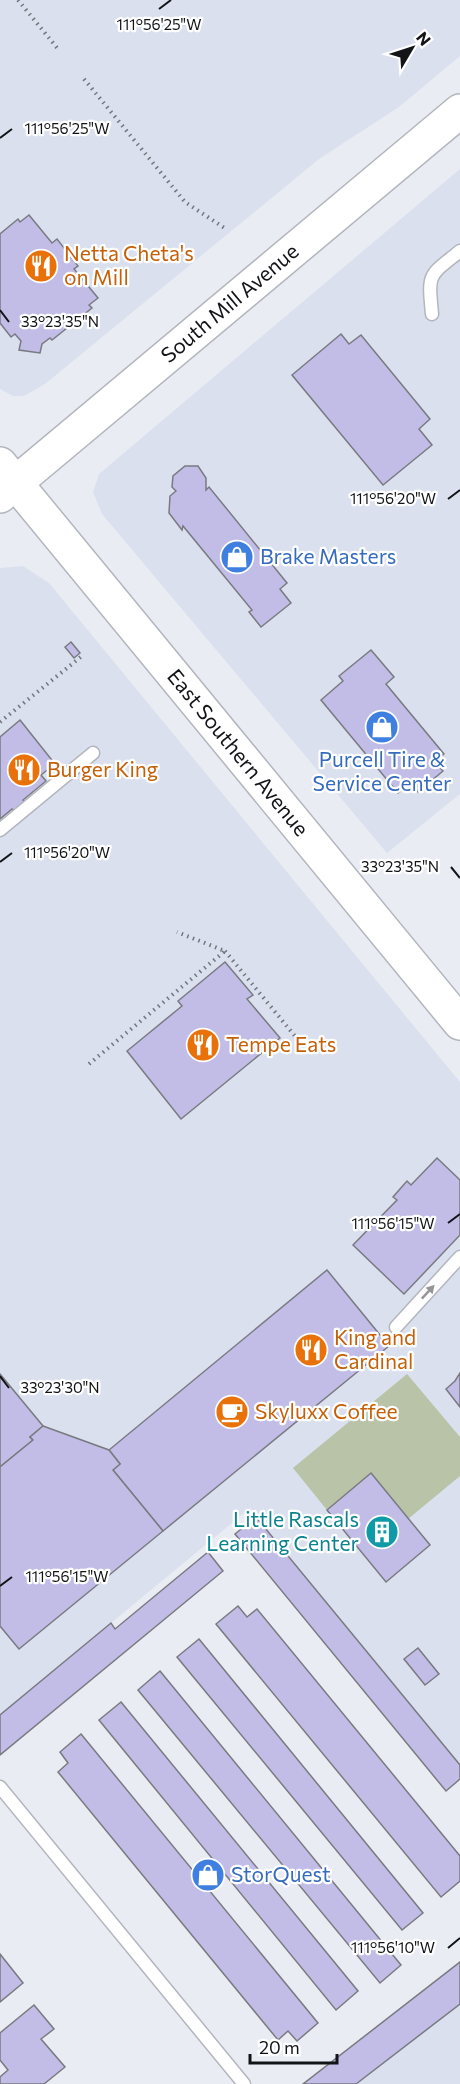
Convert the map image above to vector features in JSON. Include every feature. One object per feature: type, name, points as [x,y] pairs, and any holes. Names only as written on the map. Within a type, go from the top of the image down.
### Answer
[{"type":"main road","name":"South Mill Avenue","points":[[5,481],[460,111]]},
{"type":"main road","name":"East Southern Avenue","points":[[5,481],[460,1023]]},
{"type":"lane","points":[[432,314],[429,284],[431,277],[460,251]]},
{"type":"lane","points":[[0,830],[93,753]]},
{"type":"lane","points":[[396,1327],[460,1257]]},
{"type":"lane","points":[[0,1787],[244,2084]]},
{"type":"path","points":[[18,0],[58,49]]},
{"type":"path","points":[[84,80],[185,202],[226,229]]},
{"type":"path","points":[[0,722],[82,656]]},
{"type":"path","points":[[177,932],[225,951],[299,1041]]},
{"type":"path","points":[[89,1064],[225,951]]},
{"type":"shaded area","points":[[0,0],[460,0],[460,56],[399,107],[319,159],[45,384],[24,396],[13,396],[0,389]]},
{"type":"shaded area","points":[[460,169],[460,794],[387,853],[102,514],[93,492],[99,474]]},
{"type":"shaded area","points":[[23,566],[49,583],[460,1082],[460,1765],[250,1508],[0,1715],[0,568]]},
{"type":"shaded area","points":[[460,2004],[460,2084],[356,2084]]},
{"type":"green space","points":[[407,1374],[460,1437],[460,1476],[408,1519],[371,1473],[327,1510],[293,1468]]},
{"type":"building","points":[[29,215],[52,243],[57,239],[78,266],[74,269],[98,298],[89,305],[92,308],[52,340],[50,338],[42,344],[40,353],[19,350],[21,341],[15,334],[11,337],[0,323],[0,234],[18,219],[20,222]]},
{"type":"building","points":[[341,334],[349,344],[361,335],[430,419],[419,429],[432,445],[383,485],[292,375]]},
{"type":"building","name":"Brake Masters","points":[[185,466],[198,466],[206,478],[206,490],[209,487],[287,583],[280,589],[291,603],[261,627],[249,612],[252,610],[183,526],[182,530],[169,513],[170,496],[176,491],[172,487],[173,476]]},
{"type":"building","points":[[71,642],[80,653],[74,658],[65,647]]},
{"type":"building","name":"Purcell Tire & Service Center","points":[[371,650],[394,677],[386,684],[444,754],[435,762],[443,771],[418,792],[410,783],[398,793],[321,700],[343,681],[339,676]]},
{"type":"building","name":"Burger King","points":[[20,720],[55,764],[41,775],[46,781],[23,800],[27,805],[17,814],[12,809],[0,819],[0,737]]},
{"type":"building","name":"Tempe Eats","points":[[225,962],[253,995],[247,999],[280,1038],[181,1119],[127,1051],[182,1006],[178,1001]]},
{"type":"building","points":[[437,1158],[460,1180],[460,1235],[404,1294],[353,1245],[397,1200],[393,1197],[407,1181],[411,1185]]},
{"type":"building","points":[[327,1270],[389,1346],[163,1531],[113,1470],[120,1464],[109,1450]]},
{"type":"building","points":[[460,1373],[460,1407],[446,1389]]},
{"type":"building","points":[[0,1374],[43,1426],[30,1437],[33,1440],[0,1467]]},
{"type":"building","points":[[43,1426],[109,1450],[120,1464],[113,1470],[163,1531],[19,1649],[0,1626],[0,1467],[33,1440],[30,1437]]},
{"type":"building","name":"Little Rascals Learning Center","points":[[371,1473],[430,1545],[386,1582],[327,1510]]},
{"type":"building","points":[[256,1517],[460,1765],[460,1779],[446,1791],[235,1534]]},
{"type":"building","points":[[208,1552],[223,1571],[0,1755],[0,1715],[111,1623],[115,1629]]},
{"type":"building","points":[[238,1606],[247,1617],[257,1609],[460,1856],[460,1881],[441,1897],[216,1624]]},
{"type":"building","points":[[199,1639],[423,1913],[402,1930],[177,1657]]},
{"type":"building","points":[[418,1648],[439,1674],[425,1685],[404,1659]]},
{"type":"building","points":[[160,1671],[401,1965],[380,1983],[138,1690]]},
{"type":"building","points":[[121,1702],[358,1991],[336,2010],[99,1720]]},
{"type":"building","points":[[81,1734],[318,2023],[297,2041],[288,2031],[278,2040],[58,1772],[68,1763],[60,1752]]},
{"type":"building","points":[[0,1954],[23,1983],[0,2002]]},
{"type":"building","points":[[460,1962],[460,2004],[356,2084],[303,2084]]},
{"type":"building","points":[[34,2005],[54,2029],[41,2039],[65,2067],[44,2084],[0,2084],[0,2077],[8,2070],[0,2060],[0,2033]]},
{"type":"place","name":"Netta Cheta's on Mill","points":[[41,266]]},
{"type":"place","name":"Brake Masters","points":[[237,557]]},
{"type":"place","name":"Purcell Tire & Service Center","points":[[382,727]]},
{"type":"place","name":"Burger King","points":[[24,770]]},
{"type":"place","name":"Tempe Eats","points":[[203,1045]]},
{"type":"place","name":"King and Cardinal","points":[[311,1350]]},
{"type":"place","name":"Skyluxx Coffee","points":[[232,1412]]},
{"type":"place","name":"Little Rascals Learning Center","points":[[382,1532]]},
{"type":"place","name":"StorQuest","points":[[208,1875]]}]
